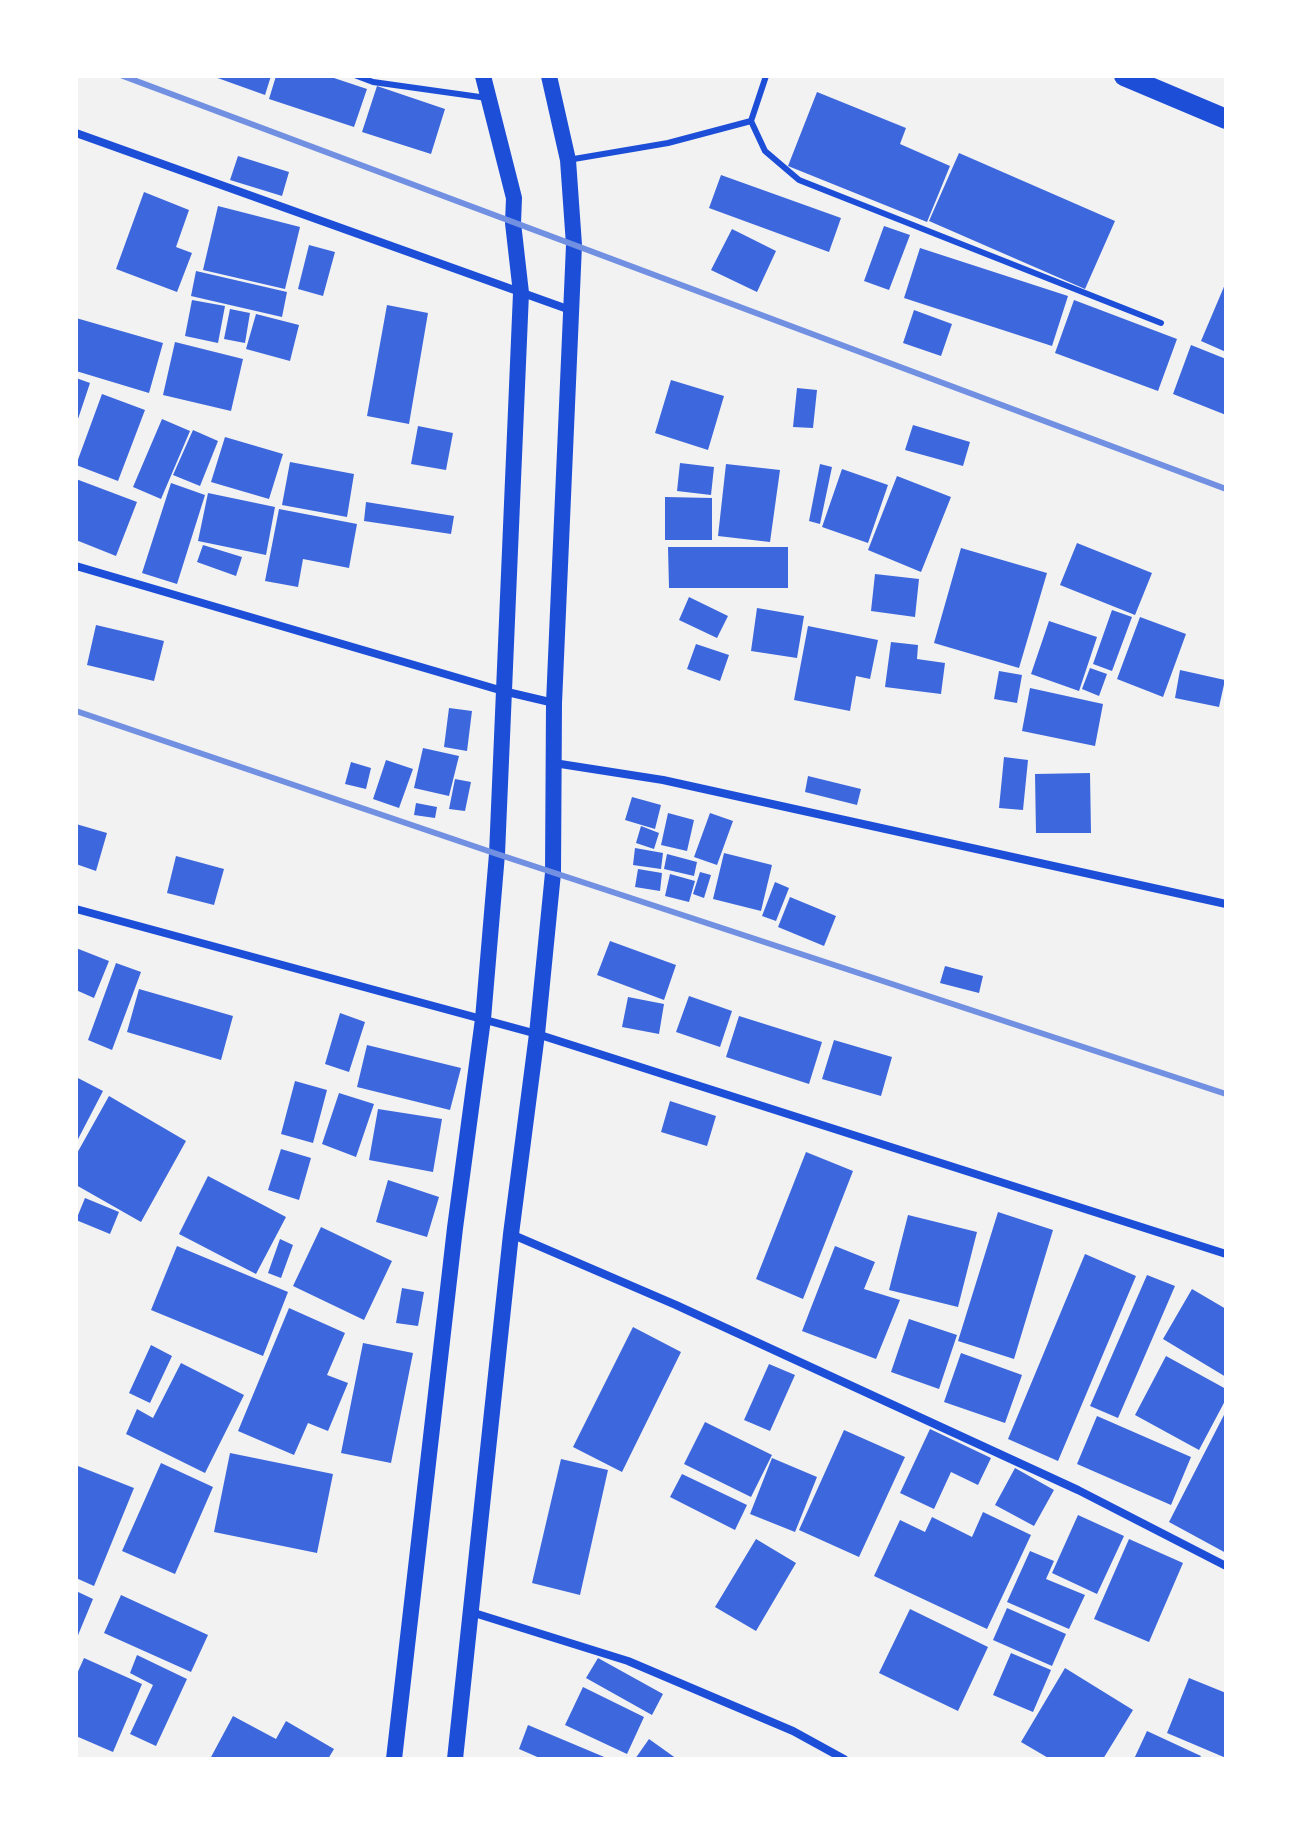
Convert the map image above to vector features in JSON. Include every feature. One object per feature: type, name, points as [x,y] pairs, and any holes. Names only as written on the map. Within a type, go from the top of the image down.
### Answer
[{"type":"main road","points":[[394,1759],[457,1213],[483,1019],[497,854],[521,293],[513,223],[514,198],[483,76]]},
{"type":"main road","points":[[455,1759],[553,873],[554,703],[574,245],[568,160],[549,76]]},
{"type":"main road","points":[[1124,76],[1226,119]]},
{"type":"street","points":[[76,133],[573,311]]},
{"type":"street","points":[[76,566],[503,691],[554,703]]},
{"type":"street","points":[[553,763],[663,780],[1226,904]]},
{"type":"street","points":[[76,909],[537,1034],[1226,1254]]},
{"type":"street","points":[[511,1234],[676,1305],[1078,1490],[1226,1566]]},
{"type":"street","points":[[471,1612],[628,1661],[793,1731],[844,1759]]},
{"type":"lane","points":[[357,76],[373,82],[488,99]]},
{"type":"lane","points":[[766,76],[751,121],[765,151],[799,180],[1161,323]]},
{"type":"lane","points":[[568,160],[668,143],[751,121]]},
{"type":"building","points":[[212,76],[271,76],[265,95]]},
{"type":"building","points":[[276,76],[328,76],[367,89],[354,127],[269,99]]},
{"type":"building","points":[[377,86],[445,109],[431,154],[362,132]]},
{"type":"building","points":[[817,92],[906,128],[900,144],[950,166],[927,222],[788,166]]},
{"type":"building","points":[[959,153],[1115,221],[1085,289],[929,221]]},
{"type":"building","points":[[238,156],[289,172],[282,196],[230,180]]},
{"type":"building","points":[[721,175],[841,218],[829,252],[709,208]]},
{"type":"building","points":[[144,192],[189,210],[176,247],[192,253],[177,292],[116,269]]},
{"type":"building","points":[[218,206],[300,227],[285,289],[203,270]]},
{"type":"building","points":[[884,226],[910,235],[889,290],[864,281]]},
{"type":"building","points":[[732,229],[776,251],[757,292],[711,270]]},
{"type":"building","points":[[309,245],[335,252],[323,296],[298,289]]},
{"type":"building","points":[[920,248],[1068,296],[1052,346],[904,298]]},
{"type":"building","points":[[196,271],[287,292],[282,317],[191,296]]},
{"type":"building","points":[[1226,282],[1226,352],[1201,341]]},
{"type":"building","points":[[192,300],[225,306],[218,343],[185,336]]},
{"type":"building","points":[[1074,300],[1177,339],[1158,391],[1055,353]]},
{"type":"building","points":[[387,305],[428,313],[409,424],[367,416]]},
{"type":"building","points":[[230,309],[250,313],[245,343],[224,339]]},
{"type":"building","points":[[914,310],[952,324],[941,356],[903,343]]},
{"type":"building","points":[[256,314],[299,325],[290,361],[246,349]]},
{"type":"building","points":[[76,318],[163,343],[149,393],[76,371]]},
{"type":"building","points":[[175,342],[243,359],[231,411],[163,395]]},
{"type":"building","points":[[1191,345],[1226,359],[1226,415],[1173,394]]},
{"type":"building","points":[[76,378],[90,383],[77,422],[76,421]]},
{"type":"building","points":[[671,380],[724,396],[708,450],[655,433]]},
{"type":"building","points":[[797,388],[817,390],[813,428],[793,427]]},
{"type":"building","points":[[102,394],[145,410],[118,481],[76,465]]},
{"type":"building","points":[[162,419],[190,431],[161,499],[133,487]]},
{"type":"building","points":[[913,425],[970,442],[963,466],[905,450]]},
{"type":"building","points":[[418,426],[453,433],[446,470],[411,464]]},
{"type":"building","points":[[193,430],[218,441],[200,486],[173,475]]},
{"type":"building","points":[[225,437],[283,454],[269,499],[211,482]]},
{"type":"building","points":[[290,462],[354,474],[347,517],[282,505]]},
{"type":"building","points":[[680,463],[714,467],[711,495],[677,491]]},
{"type":"building","points":[[726,464],[780,470],[770,542],[718,536]]},
{"type":"building","points":[[820,464],[832,467],[820,524],[809,521]]},
{"type":"building","points":[[842,469],[888,485],[868,543],[822,527]]},
{"type":"building","points":[[897,476],[951,497],[921,572],[868,550]]},
{"type":"building","points":[[76,479],[137,502],[116,556],[76,540]]},
{"type":"building","points":[[171,483],[205,495],[177,584],[142,573]]},
{"type":"building","points":[[208,493],[275,507],[266,555],[198,541]]},
{"type":"building","points":[[665,497],[712,498],[712,540],[665,540]]},
{"type":"building","points":[[366,502],[454,516],[451,534],[364,521]]},
{"type":"building","points":[[279,509],[357,524],[349,568],[303,559],[298,587],[265,581]]},
{"type":"building","points":[[1077,543],[1152,573],[1135,615],[1060,585]]},
{"type":"building","points":[[203,545],[242,557],[236,576],[197,562]]},
{"type":"building","points":[[668,547],[788,547],[788,588],[669,588]]},
{"type":"building","points":[[961,548],[1047,573],[1019,668],[934,643]]},
{"type":"building","points":[[875,574],[919,579],[915,617],[871,611]]},
{"type":"building","points":[[689,597],[728,616],[717,638],[679,620]]},
{"type":"building","points":[[757,608],[804,616],[797,658],[751,651]]},
{"type":"building","points":[[1112,610],[1132,617],[1112,671],[1093,664]]},
{"type":"building","points":[[1140,617],[1186,634],[1163,697],[1117,679]]},
{"type":"building","points":[[1049,621],[1097,637],[1079,691],[1031,674]]},
{"type":"building","points":[[96,625],[164,641],[154,681],[87,665]]},
{"type":"building","points":[[808,626],[878,640],[870,679],[856,676],[850,711],[794,700]]},
{"type":"building","points":[[891,642],[918,645],[917,659],[945,663],[941,694],[885,687]]},
{"type":"building","points":[[696,644],[729,655],[720,681],[687,669]]},
{"type":"building","points":[[1090,668],[1107,674],[1099,696],[1082,689]]},
{"type":"building","points":[[1180,670],[1225,680],[1219,707],[1175,698]]},
{"type":"building","points":[[999,671],[1022,675],[1017,703],[994,699]]},
{"type":"building","points":[[1030,688],[1103,704],[1095,746],[1022,731]]},
{"type":"building","points":[[449,708],[472,711],[467,751],[444,747]]},
{"type":"building","points":[[423,748],[459,756],[449,796],[414,788]]},
{"type":"building","points":[[1004,757],[1028,760],[1023,810],[999,808]]},
{"type":"building","points":[[386,760],[413,769],[399,808],[373,799]]},
{"type":"building","points":[[351,762],[371,768],[366,789],[345,784]]},
{"type":"building","points":[[1090,773],[1091,833],[1036,833],[1035,774]]},
{"type":"building","points":[[808,776],[861,789],[857,805],[805,792]]},
{"type":"building","points":[[455,779],[471,782],[465,811],[449,809]]},
{"type":"building","points":[[632,797],[661,805],[655,829],[625,820]]},
{"type":"building","points":[[416,803],[437,807],[435,818],[414,815]]},
{"type":"building","points":[[668,813],[694,820],[687,851],[661,845]]},
{"type":"building","points":[[710,813],[733,821],[717,865],[694,857]]},
{"type":"building","points":[[76,824],[107,833],[96,871],[76,864]]},
{"type":"building","points":[[641,826],[659,833],[654,849],[636,843]]},
{"type":"building","points":[[635,848],[663,853],[661,869],[633,865]]},
{"type":"building","points":[[724,853],[772,865],[761,911],[713,899]]},
{"type":"building","points":[[667,854],[697,862],[694,876],[664,869]]},
{"type":"building","points":[[176,856],[224,869],[214,905],[167,893]]},
{"type":"building","points":[[638,869],[662,873],[660,891],[635,887]]},
{"type":"building","points":[[700,872],[711,875],[704,898],[693,894]]},
{"type":"building","points":[[670,874],[695,881],[689,902],[665,896]]},
{"type":"building","points":[[775,882],[789,888],[776,921],[762,916]]},
{"type":"building","points":[[790,897],[836,916],[824,946],[778,927]]},
{"type":"building","points":[[610,941],[676,965],[664,1000],[597,975]]},
{"type":"building","points":[[76,948],[109,961],[94,998],[76,990]]},
{"type":"building","points":[[116,963],[141,972],[112,1050],[88,1040]]},
{"type":"building","points":[[945,966],[983,976],[979,993],[940,983]]},
{"type":"building","points":[[139,989],[233,1016],[221,1060],[127,1032]]},
{"type":"building","points":[[689,996],[732,1011],[720,1047],[676,1032]]},
{"type":"building","points":[[628,997],[664,1004],[659,1034],[622,1027]]},
{"type":"building","points":[[340,1013],[365,1022],[349,1072],[325,1064]]},
{"type":"building","points":[[739,1016],[822,1042],[809,1084],[726,1057]]},
{"type":"building","points":[[834,1040],[892,1057],[881,1096],[822,1079]]},
{"type":"building","points":[[367,1045],[461,1068],[450,1110],[357,1087]]},
{"type":"building","points":[[76,1077],[103,1091],[76,1143]]},
{"type":"building","points":[[295,1081],[327,1090],[313,1143],[281,1134]]},
{"type":"building","points":[[339,1093],[374,1104],[356,1157],[322,1144]]},
{"type":"building","points":[[109,1096],[186,1141],[141,1222],[76,1185],[76,1155]]},
{"type":"building","points":[[670,1101],[716,1116],[707,1146],[661,1132]]},
{"type":"building","points":[[378,1109],[442,1119],[433,1172],[369,1160]]},
{"type":"building","points":[[281,1149],[311,1158],[299,1200],[268,1190]]},
{"type":"building","points":[[806,1152],[853,1171],[803,1299],[756,1279]]},
{"type":"building","points":[[208,1176],[286,1217],[256,1274],[179,1234]]},
{"type":"building","points":[[388,1180],[439,1197],[427,1237],[376,1222]]},
{"type":"building","points":[[85,1198],[119,1212],[110,1234],[76,1220]]},
{"type":"building","points":[[998,1212],[1053,1230],[1014,1359],[958,1341]]},
{"type":"building","points":[[908,1215],[977,1232],[958,1307],[889,1290]]},
{"type":"building","points":[[321,1227],[392,1261],[364,1320],[293,1286]]},
{"type":"building","points":[[280,1239],[293,1245],[281,1278],[268,1273]]},
{"type":"building","points":[[177,1246],[288,1292],[263,1356],[151,1310]]},
{"type":"building","points":[[835,1246],[875,1262],[864,1289],[900,1300],[876,1359],[802,1331]]},
{"type":"building","points":[[1085,1254],[1136,1276],[1058,1461],[1008,1439]]},
{"type":"building","points":[[1147,1275],[1175,1286],[1118,1418],[1090,1406]]},
{"type":"building","points":[[402,1288],[424,1292],[418,1326],[396,1323]]},
{"type":"building","points":[[1192,1289],[1226,1309],[1226,1377],[1163,1339]]},
{"type":"building","points":[[289,1308],[345,1333],[327,1375],[348,1383],[328,1431],[308,1423],[294,1455],[238,1431]]},
{"type":"building","points":[[909,1319],[957,1335],[939,1389],[891,1372]]},
{"type":"building","points":[[633,1327],[681,1352],[622,1472],[573,1447]]},
{"type":"building","points":[[363,1343],[413,1353],[391,1463],[341,1453]]},
{"type":"building","points":[[151,1345],[172,1356],[150,1403],[129,1393]]},
{"type":"building","points":[[961,1353],[1022,1375],[1005,1423],[944,1402]]},
{"type":"building","points":[[1166,1356],[1226,1389],[1226,1399],[1199,1450],[1135,1415]]},
{"type":"building","points":[[181,1363],[244,1395],[205,1473],[126,1434],[137,1409],[153,1418]]},
{"type":"building","points":[[769,1364],[795,1375],[770,1431],[744,1420]]},
{"type":"building","points":[[1226,1411],[1226,1553],[1169,1522]]},
{"type":"building","points":[[1097,1416],[1191,1457],[1171,1505],[1077,1464]]},
{"type":"building","points":[[705,1422],[772,1455],[751,1497],[684,1464]]},
{"type":"building","points":[[930,1429],[991,1458],[978,1485],[951,1472],[934,1509],[900,1493]]},
{"type":"building","points":[[844,1430],[905,1457],[859,1557],[799,1530]]},
{"type":"building","points":[[230,1453],[333,1474],[317,1553],[214,1532]]},
{"type":"building","points":[[772,1458],[817,1477],[795,1532],[750,1514]]},
{"type":"building","points":[[561,1459],[608,1470],[580,1595],[532,1583]]},
{"type":"building","points":[[161,1463],[213,1487],[175,1574],[122,1551]]},
{"type":"building","points":[[78,1466],[134,1488],[94,1586],[76,1578]]},
{"type":"building","points":[[1015,1468],[1054,1490],[1034,1526],[995,1505]]},
{"type":"building","points":[[682,1474],[747,1505],[735,1530],[670,1497]]},
{"type":"building","points":[[983,1512],[1031,1535],[987,1629],[874,1576],[900,1520],[925,1532],[932,1517],[972,1537]]},
{"type":"building","points":[[1078,1515],[1124,1536],[1097,1594],[1052,1573]]},
{"type":"building","points":[[756,1539],[796,1563],[756,1631],[715,1607]]},
{"type":"building","points":[[1129,1539],[1183,1563],[1149,1642],[1094,1619]]},
{"type":"building","points":[[1030,1551],[1054,1561],[1046,1579],[1085,1595],[1069,1629],[1007,1602]]},
{"type":"building","points":[[76,1591],[93,1599],[76,1640]]},
{"type":"building","points":[[121,1595],[208,1635],[191,1672],[104,1633]]},
{"type":"building","points":[[1007,1608],[1066,1634],[1052,1666],[993,1640]]},
{"type":"building","points":[[910,1609],[988,1647],[958,1711],[879,1673]]},
{"type":"building","points":[[1011,1653],[1051,1670],[1033,1712],[993,1695]]},
{"type":"building","points":[[137,1655],[187,1679],[156,1746],[130,1734],[153,1685],[130,1673]]},
{"type":"building","points":[[84,1658],[142,1684],[113,1752],[76,1736],[76,1676]]},
{"type":"building","points":[[598,1658],[663,1694],[652,1715],[586,1678]]},
{"type":"building","points":[[1065,1668],[1133,1710],[1103,1759],[1050,1759],[1021,1742]]},
{"type":"building","points":[[1189,1678],[1226,1693],[1226,1758],[1167,1733]]},
{"type":"building","points":[[583,1687],[644,1717],[627,1754],[565,1725]]},
{"type":"building","points":[[233,1716],[276,1739],[286,1721],[334,1749],[328,1759],[210,1759]]},
{"type":"building","points":[[528,1725],[609,1759],[542,1759],[519,1749]]},
{"type":"building","points":[[1147,1731],[1201,1756],[1199,1759],[1134,1759]]},
{"type":"building","points":[[649,1739],[677,1759],[635,1759]]},
{"type":"railway","points":[[123,76],[1226,489]]},
{"type":"railway","points":[[76,711],[497,854],[1226,1094]]}]
